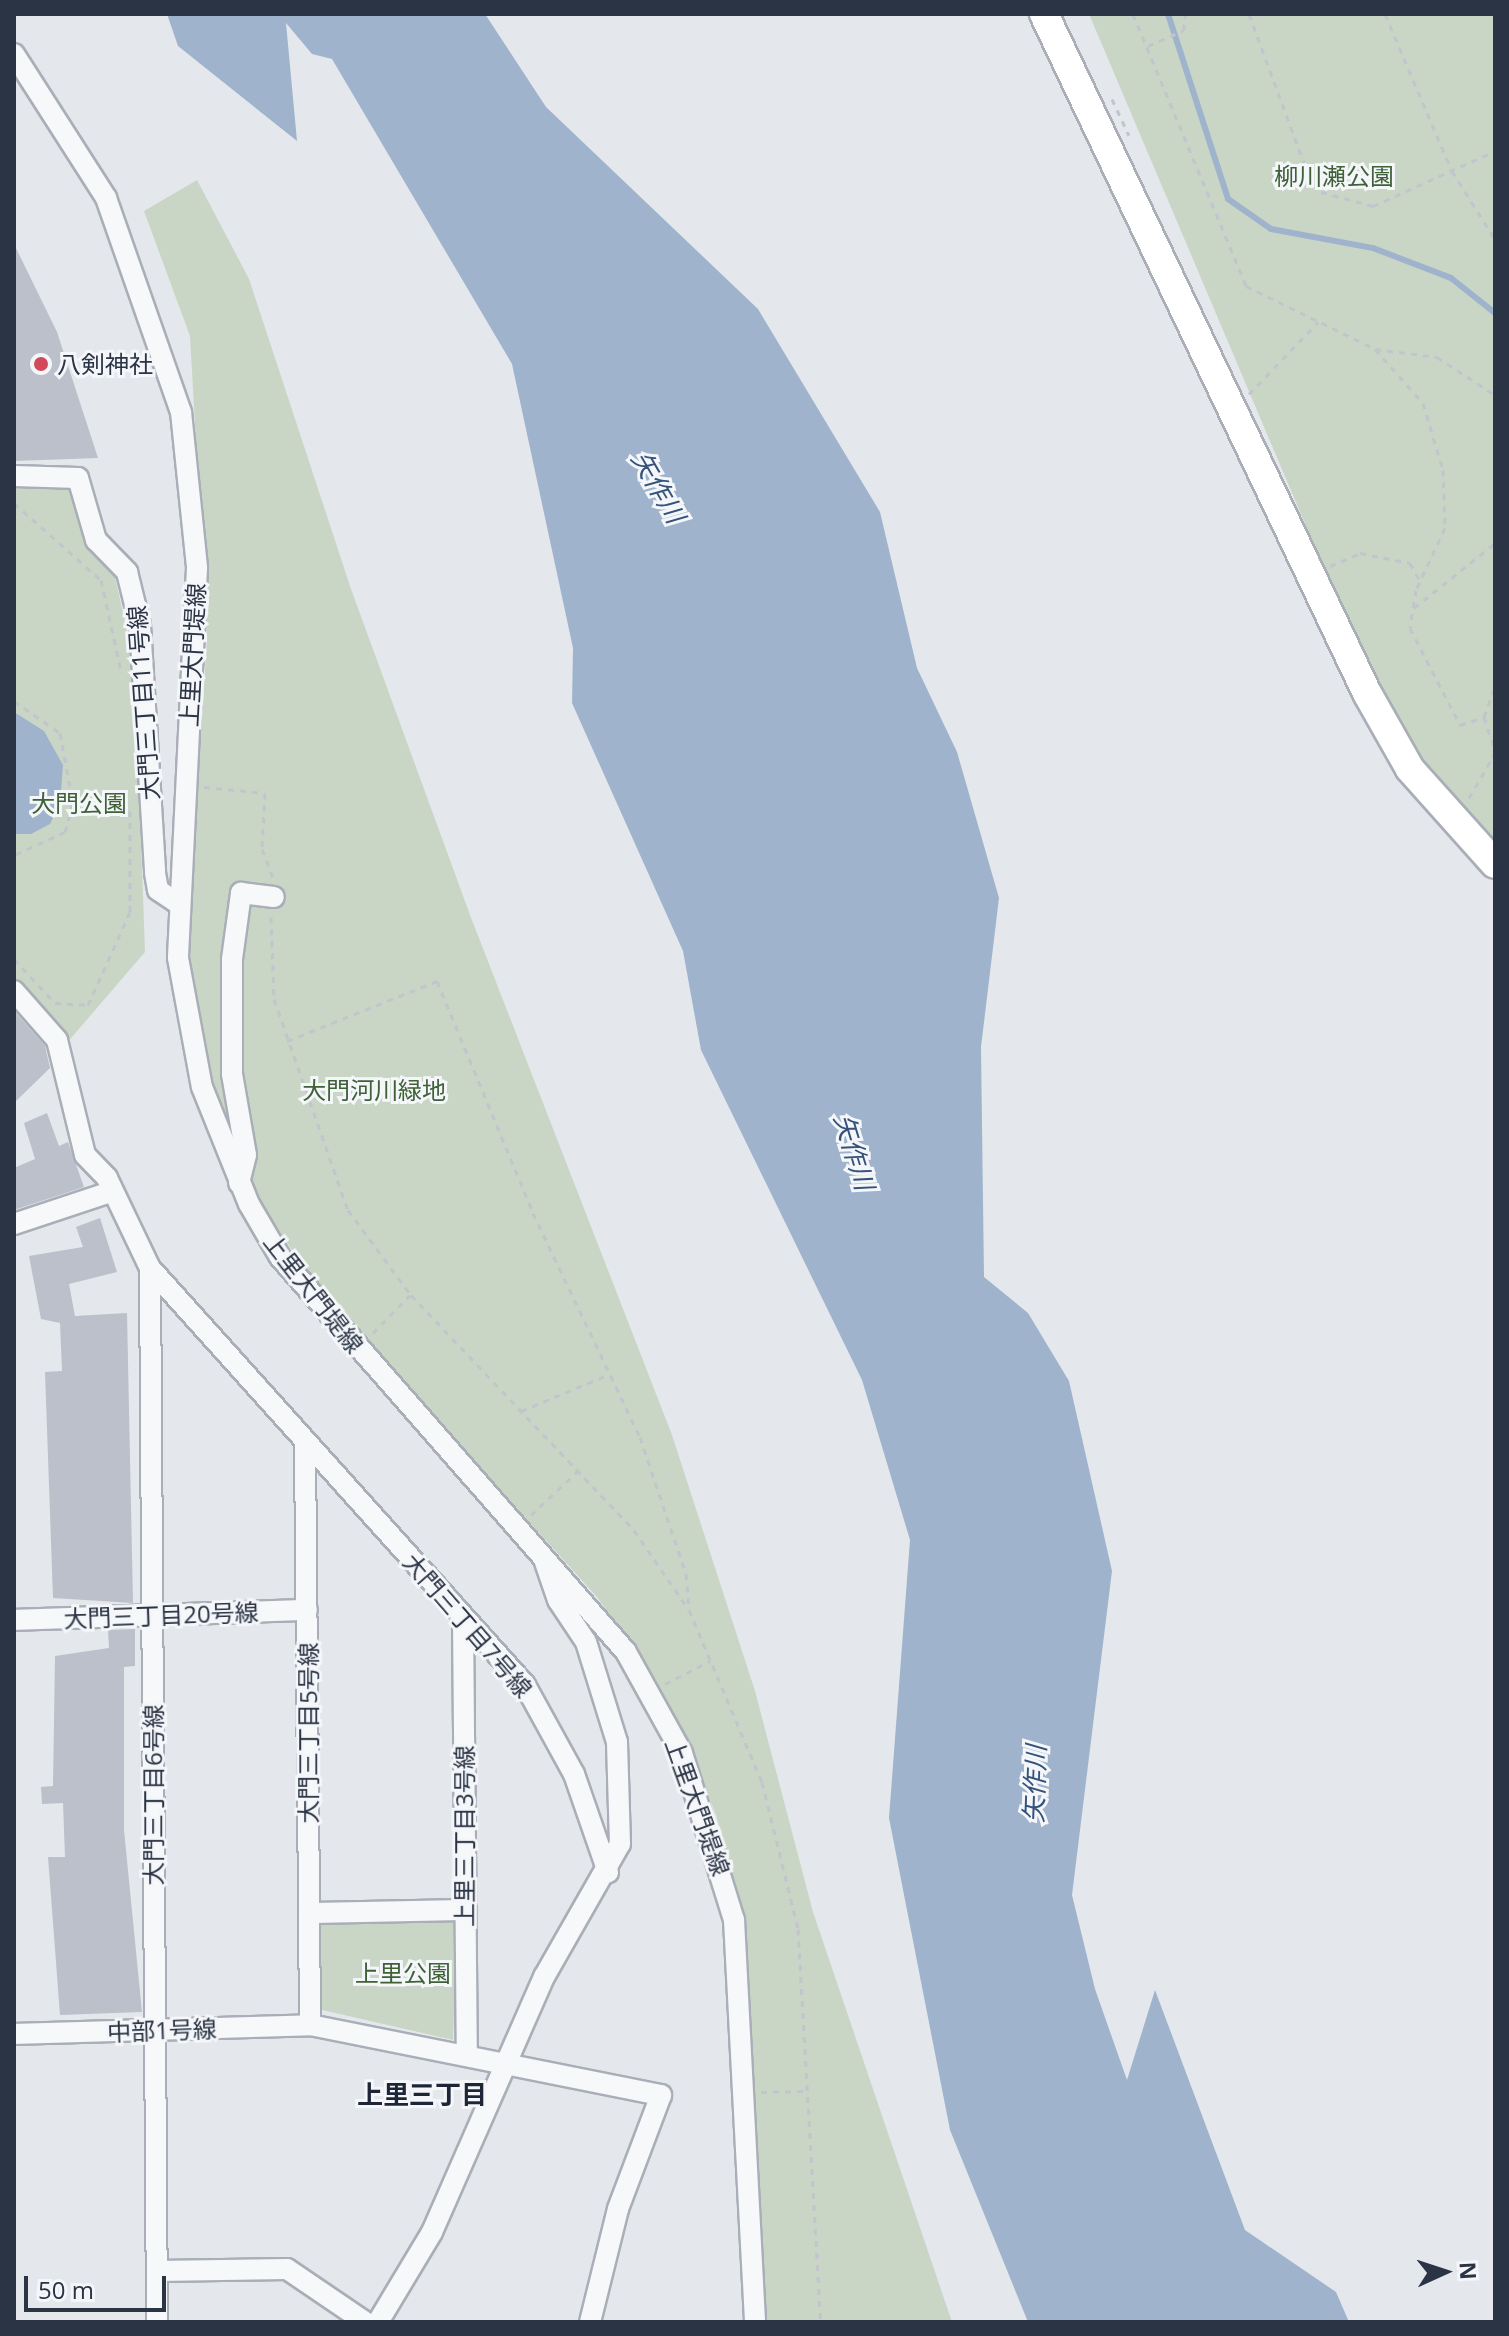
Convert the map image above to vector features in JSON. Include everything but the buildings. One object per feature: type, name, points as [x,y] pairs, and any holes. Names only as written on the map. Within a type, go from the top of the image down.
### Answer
[{"type":"street","points":[[1044,14],[1367,693],[1410,769],[1495,864]]},
{"type":"street","name":"上里大門堤線","points":[[14,54],[106,198],[181,412],[197,568],[176,902],[186,1029],[239,1183],[280,1257],[357,1350],[520,1525],[651,1692],[715,1840],[734,1920],[746,2093],[755,2322]]},
{"type":"street","name":"大門三丁目11号線","points":[[14,476],[78,478],[96,540],[127,572],[140,625],[155,873],[158,890],[176,902]]},
{"type":"street","points":[[239,1183],[246,1155],[232,1074],[232,959],[241,893],[274,897]]},
{"type":"street","name":"大門三丁目7号線","points":[[14,991],[57,1040],[70,1117],[85,1155],[113,1191],[150,1268],[525,1685],[574,1774],[608,1872]]},
{"type":"street","points":[[14,1224],[113,1191]]},
{"type":"street","name":"大門三丁目6号線","points":[[150,1268],[157,2322]]},
{"type":"street","name":"大門三丁目5号線","points":[[305,1441],[310,2025]]},
{"type":"street","points":[[378,2322],[432,2232],[544,1977],[608,1872],[620,1844],[617,1742],[586,1642],[558,1600],[546,1558]]},
{"type":"street","name":"大門三丁目20号線","points":[[14,1620],[307,1610]]},
{"type":"street","name":"上里三丁目3号線","points":[[463,1617],[467,2054]]},
{"type":"street","points":[[310,1913],[465,1910]]},
{"type":"street","name":"中部1号線","points":[[14,2034],[310,2025],[661,2095],[618,2209],[590,2322]]},
{"type":"street","points":[[157,2271],[287,2269],[365,2322]]},
{"type":"path","points":[[1133,14],[1246,286],[1375,349],[1437,357],[1495,395]]},
{"type":"path","points":[[1146,47],[1184,30],[1185,14]]},
{"type":"path","points":[[1249,14],[1312,184],[1321,192],[1373,206],[1495,151]]},
{"type":"path","points":[[1385,14],[1452,171],[1495,239]]},
{"type":"path","points":[[1248,396],[1318,322]]},
{"type":"path","points":[[1375,349],[1423,403],[1443,470],[1445,528],[1420,581],[1410,628],[1460,725],[1484,717]]},
{"type":"path","points":[[14,503],[101,580],[123,688]]},
{"type":"path","points":[[1413,609],[1495,543]]},
{"type":"path","points":[[1350,556],[1410,563],[1420,581]]},
{"type":"path","points":[[1477,783],[1495,751],[1484,717],[1495,687]]},
{"type":"path","points":[[14,701],[60,733],[73,803],[65,832],[14,855]]},
{"type":"path","points":[[184,785],[265,793],[262,849],[274,897],[274,999],[343,1200],[411,1295],[634,1530],[689,1610]]},
{"type":"path","points":[[14,959],[55,1003],[88,1005],[130,912],[130,807]]},
{"type":"path","points":[[287,1041],[437,981],[665,1504],[689,1610],[762,1782],[782,1853],[798,1929],[821,2322]]},
{"type":"path","points":[[357,1350],[411,1295]]},
{"type":"path","points":[[521,1411],[610,1374]]},
{"type":"path","points":[[520,1525],[577,1472]]},
{"type":"path","points":[[651,1692],[710,1661]]},
{"type":"path","points":[[746,2093],[806,2091]]},
{"type":"green space","name":"柳川瀬公園","points":[[1089,14],[1495,14],[1495,846],[1404,757]]},
{"type":"green space","name":"大門河川緑地","points":[[197,180],[249,279],[351,589],[470,915],[672,1435],[755,1691],[813,1912],[952,2322],[765,2322],[742,1917],[716,1815],[687,1741],[656,1681],[597,1597],[313,1283],[259,1199],[208,1078],[187,962],[207,638],[190,336],[144,211]]},
{"type":"green space","name":"大門公園","points":[[14,485],[74,488],[92,552],[112,564],[135,666],[145,952],[66,1044],[14,977]]},
{"type":"green space","name":"上里公園","points":[[450,1916],[457,1922],[453,2040],[318,2009],[318,1923]]},
{"type":"water","name":"矢作川","points":[[167,14],[485,14],[546,107],[758,309],[880,512],[917,668],[957,752],[999,898],[981,1047],[984,1277],[1028,1313],[1069,1381],[1112,1571],[1072,1895],[1095,1989],[1127,2080],[1155,1990],[1245,2230],[1336,2292],[1349,2322],[1028,2322],[950,2130],[889,1818],[910,1540],[862,1380],[701,1050],[683,951],[572,703],[573,648],[512,364],[332,59],[312,54],[286,23],[297,141],[178,46]]},
{"type":"water","points":[[14,712],[44,731],[63,765],[60,804],[50,824],[31,834],[14,834]]},
{"type":"waterway","points":[[1168,14],[1228,199],[1271,229],[1373,248],[1451,278],[1495,313]]},
{"type":"place","name":"八剣神社","points":[[41,364]]},
{"type":"district","name":"上里三丁目","points":[[422,2095]]}]
